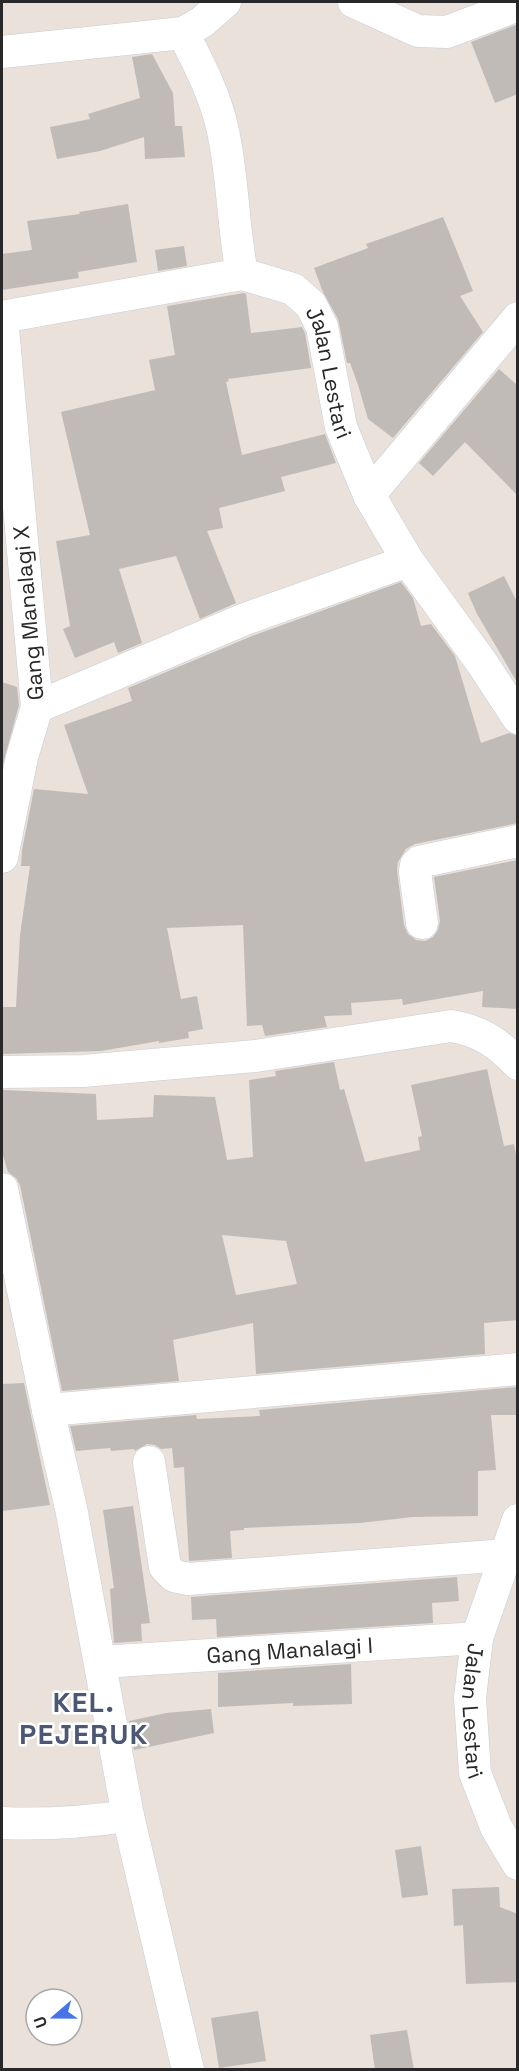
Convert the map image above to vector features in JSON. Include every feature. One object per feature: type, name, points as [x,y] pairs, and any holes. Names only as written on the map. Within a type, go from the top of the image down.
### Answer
[{"type":"street","points":[[2,52],[183,33],[202,22],[225,2]]},
{"type":"street","points":[[354,2],[418,31],[447,32],[518,5]]},
{"type":"street","points":[[183,33],[201,71],[223,129],[237,245],[243,274]]},
{"type":"street","name":"Gang Manalagi X","points":[[2,857],[22,757],[37,707],[2,317],[243,274]]},
{"type":"street","name":"Jalan Lestari","points":[[243,274],[293,289],[311,305],[322,327],[341,427],[369,495],[408,561],[482,663],[518,718]]},
{"type":"street","points":[[369,495],[518,318]]},
{"type":"street","points":[[37,707],[245,619],[408,561]]},
{"type":"street","points":[[422,923],[415,872],[419,862],[518,841]]},
{"type":"street","points":[[2,1072],[83,1071],[256,1056],[451,1026],[469,1029],[485,1036],[518,1064]]},
{"type":"street","points":[[2,1189],[71,1509],[128,1816],[188,2070]]},
{"type":"street","points":[[48,1410],[518,1369]]},
{"type":"street","points":[[149,1462],[165,1567],[174,1576],[188,1579],[506,1555]]},
{"type":"street","name":"Jalan Lestari","points":[[518,1520],[477,1638],[470,1698],[475,1773],[496,1827],[518,1864]]},
{"type":"street","name":"Gang Manalagi I","points":[[101,1662],[477,1638]]},
{"type":"street","points":[[2,1823],[53,1824],[128,1816]]},
{"type":"building","points":[[518,24],[518,94],[495,103],[471,42]]},
{"type":"building","points":[[152,54],[173,93],[175,126],[182,126],[185,157],[145,159],[144,137],[100,151],[57,159],[50,127],[90,119],[88,114],[140,98],[132,57]]},
{"type":"building","points":[[128,204],[137,262],[78,272],[79,278],[2,290],[2,254],[32,250],[27,221],[80,214],[79,212]]},
{"type":"building","points":[[443,217],[473,291],[460,296],[483,332],[393,438],[368,419],[350,363],[347,363],[338,319],[323,292],[314,268],[368,248],[366,244]]},
{"type":"building","points":[[184,246],[187,266],[158,271],[155,250]]},
{"type":"building","points":[[244,293],[251,333],[302,327],[311,368],[228,379],[229,381],[226,382],[242,455],[325,434],[336,463],[281,477],[285,491],[219,508],[223,528],[207,531],[236,603],[200,619],[176,556],[119,569],[142,643],[118,653],[114,642],[75,658],[63,629],[70,626],[56,541],[90,535],[61,412],[155,390],[149,360],[175,355],[167,306]]},
{"type":"building","points":[[499,369],[518,386],[518,496],[465,442],[433,476],[419,463]]},
{"type":"building","points":[[504,576],[518,604],[518,684],[477,614],[468,593]]},
{"type":"building","points":[[401,582],[413,598],[421,626],[431,624],[455,656],[481,743],[509,733],[518,736],[518,823],[415,844],[406,849],[398,862],[397,870],[404,925],[408,934],[416,940],[425,941],[433,937],[438,930],[440,921],[434,877],[518,860],[518,1009],[482,1007],[483,991],[403,1005],[402,999],[351,1003],[352,1015],[324,1016],[327,1027],[265,1036],[262,1025],[247,1026],[243,925],[167,928],[181,999],[197,996],[203,1029],[188,1032],[189,1038],[101,1051],[2,1054],[2,1007],[16,1007],[20,935],[30,866],[21,866],[22,850],[34,789],[88,794],[64,725],[132,701],[128,688],[252,636]]},
{"type":"building","points":[[2,682],[17,687],[19,705],[2,768]]},
{"type":"building","points":[[334,1062],[340,1090],[344,1089],[365,1162],[420,1150],[418,1137],[422,1136],[411,1085],[487,1069],[504,1146],[514,1144],[518,1165],[518,1320],[484,1323],[485,1354],[256,1374],[253,1323],[173,1340],[179,1381],[62,1391],[20,1185],[16,1178],[8,1172],[2,1152],[2,1090],[96,1094],[97,1120],[153,1117],[154,1095],[215,1097],[227,1160],[253,1157],[249,1080],[276,1076],[275,1071]],"holes":[[[222,1235],[286,1241],[297,1284],[236,1295]]]},
{"type":"building","points":[[24,1383],[50,1505],[2,1511],[2,1384]]},
{"type":"building","points":[[517,1387],[518,1415],[491,1415],[496,1470],[478,1471],[478,1516],[413,1517],[360,1523],[244,1528],[244,1530],[230,1531],[232,1558],[189,1561],[184,1467],[174,1468],[172,1448],[161,1449],[147,1444],[135,1451],[134,1449],[111,1451],[110,1448],[76,1451],[70,1426],[196,1415],[197,1419],[260,1416],[259,1410]]},
{"type":"building","points":[[133,1506],[150,1623],[141,1624],[142,1641],[114,1643],[110,1589],[114,1588],[103,1510]]},
{"type":"building","points":[[457,1577],[459,1601],[432,1603],[433,1623],[217,1637],[216,1619],[192,1620],[191,1597]]},
{"type":"building","points":[[351,1664],[352,1704],[293,1706],[293,1703],[218,1707],[218,1673]]},
{"type":"building","points":[[211,1709],[214,1733],[134,1750],[129,1721],[166,1713]]},
{"type":"building","points":[[421,1846],[428,1895],[402,1898],[395,1850]]},
{"type":"building","points":[[499,1887],[500,1907],[518,1914],[518,1982],[466,1984],[463,1925],[454,1926],[452,1889]]},
{"type":"building","points":[[258,2011],[266,2061],[219,2068],[211,2018]]},
{"type":"building","points":[[407,2030],[414,2070],[375,2070],[370,2035]]},
{"type":"district","name":"KEL. PEJERUK","points":[[84,1718]]}]
